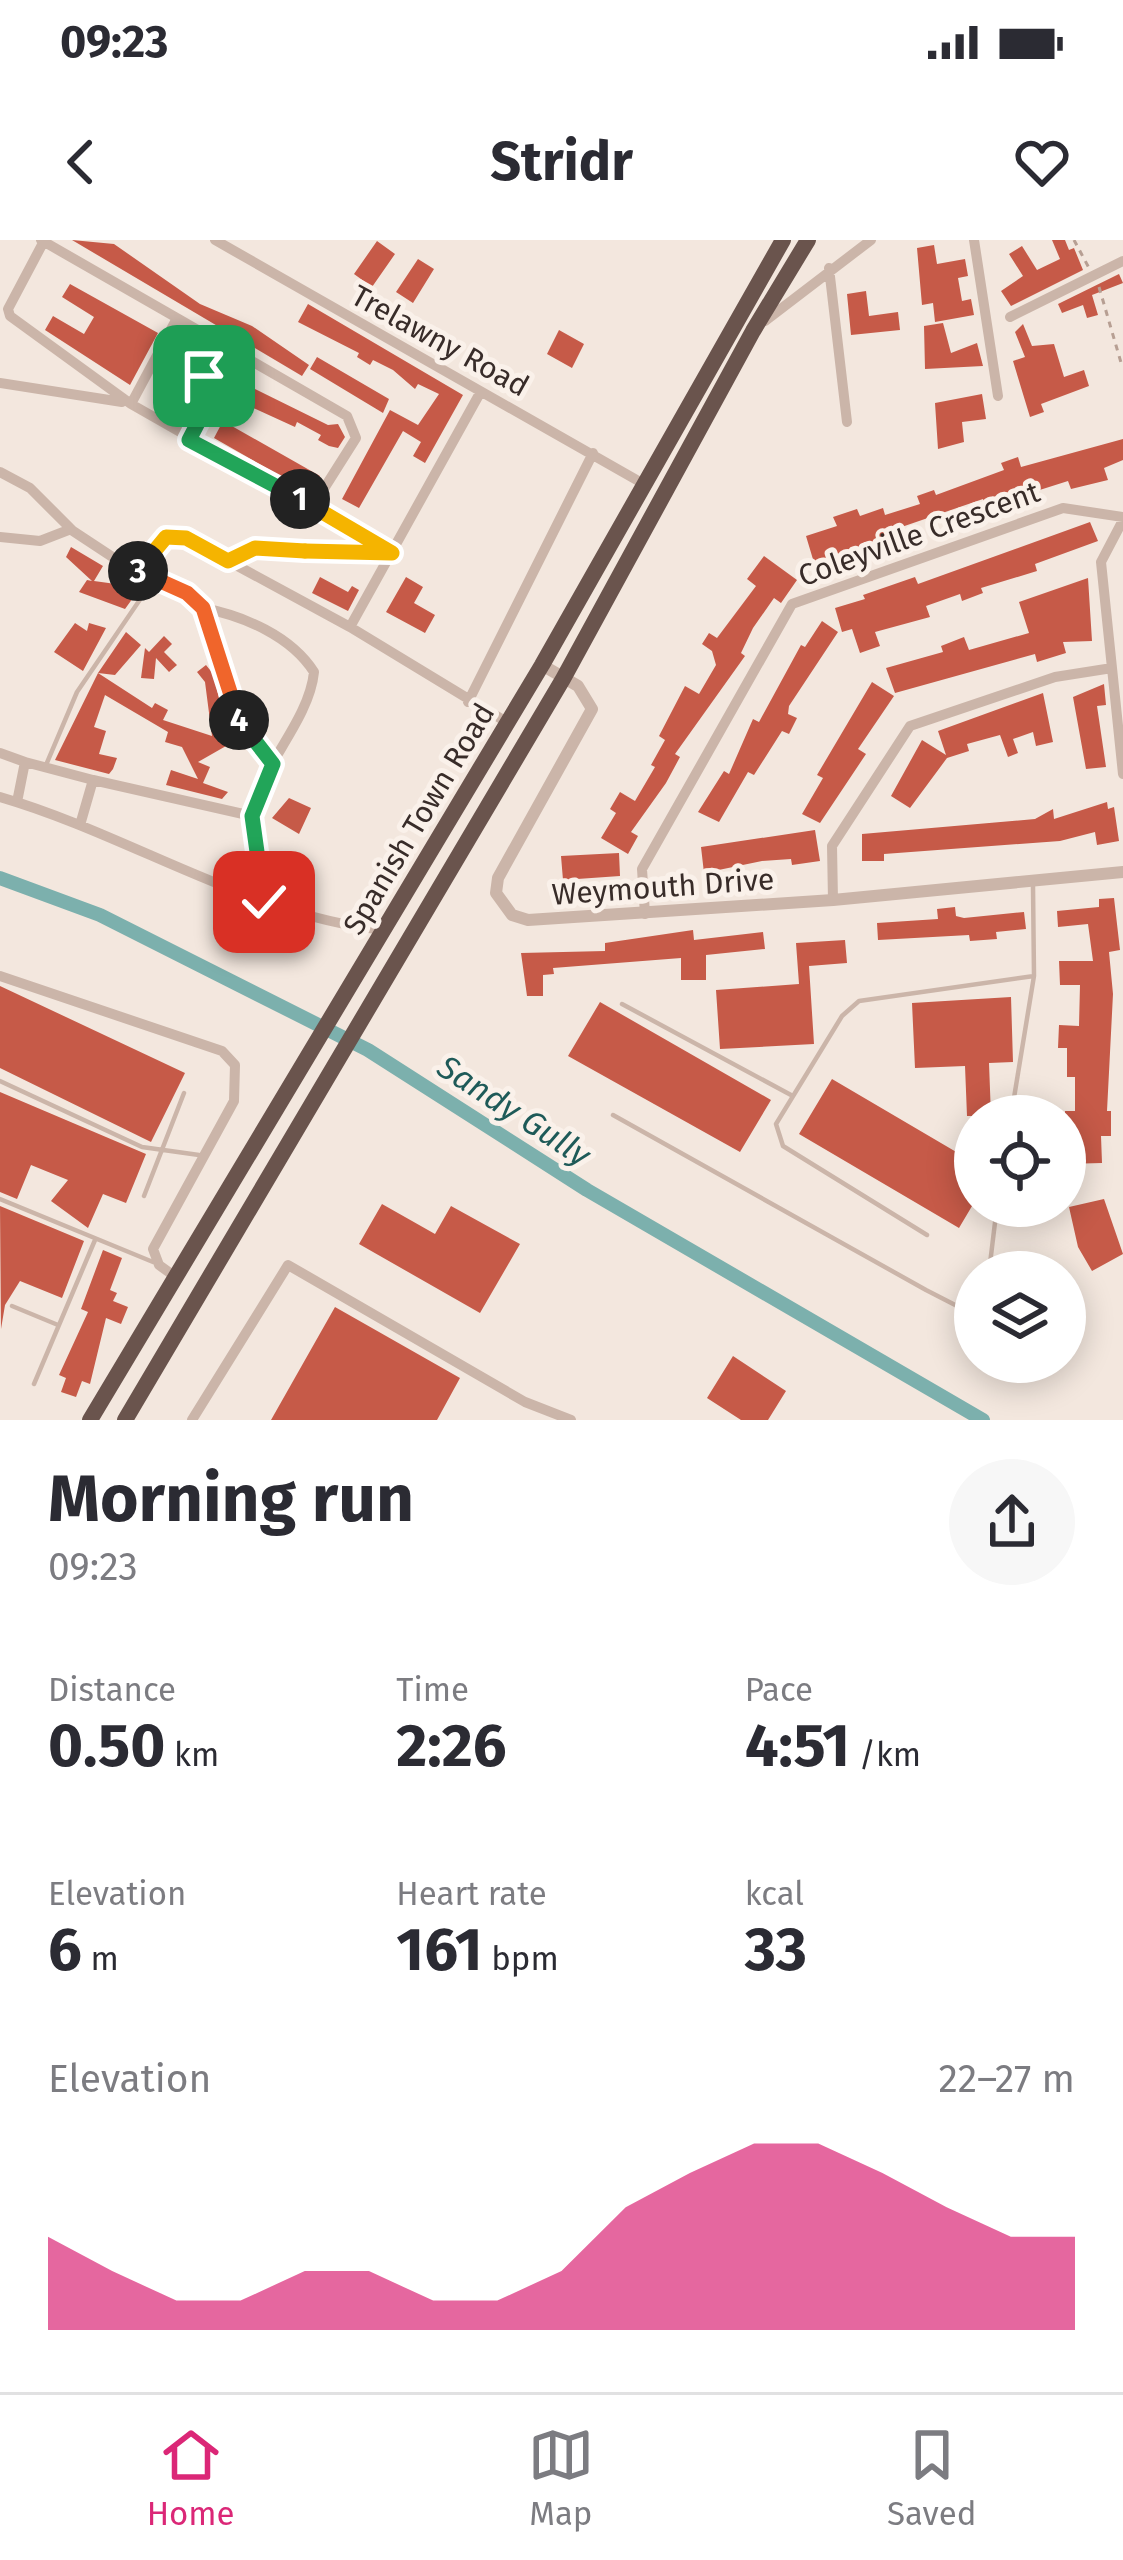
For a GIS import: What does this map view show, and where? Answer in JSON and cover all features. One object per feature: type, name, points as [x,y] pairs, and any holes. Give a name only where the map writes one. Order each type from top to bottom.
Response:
[{"type":"highway","name":"Spanish Town Road","points":[[90,1420],[508,723],[784,240]]},
{"type":"highway","name":"Spanish Town Road","points":[[125,1420],[563,679],[753,331],[808,240]]},
{"type":"street","name":"Trelawny Road","points":[[215,240],[642,483]]},
{"type":"street","points":[[753,331],[871,240]]},
{"type":"street","points":[[974,240],[998,396]]},
{"type":"street","points":[[313,506],[356,438],[347,416],[43,241],[8,309],[10,316],[189,440],[392,553]]},
{"type":"street","points":[[1010,317],[1123,261]]},
{"type":"street","points":[[829,268],[847,422]]},
{"type":"street","points":[[131,404],[177,318]]},
{"type":"street","points":[[189,440],[207,394],[199,349],[206,334]]},
{"type":"street","points":[[0,383],[131,404]]},
{"type":"street","points":[[350,627],[480,393]]},
{"type":"street","points":[[469,702],[593,453]]},
{"type":"street","points":[[2,476],[30,488],[71,529],[136,570],[187,593],[203,608],[272,633],[302,652],[314,672],[298,728],[273,764],[252,816],[264,902]]},
{"type":"street","name":"Coleyville Crescent","points":[[645,914],[642,869],[792,604],[1064,508],[1123,518]]},
{"type":"street","points":[[1123,518],[1101,562],[1123,774]]},
{"type":"street","points":[[0,537],[40,541],[71,529]]},
{"type":"street","points":[[136,570],[166,537],[186,538],[350,627],[508,723]]},
{"type":"street","points":[[228,561],[255,548],[392,553]]},
{"type":"street","points":[[203,608],[239,719],[273,764]]},
{"type":"street","points":[[542,665],[563,679]]},
{"type":"street","points":[[833,900],[832,846],[910,726],[1055,677],[1112,668]]},
{"type":"street","name":"Weymouth Drive","points":[[563,679],[578,686],[592,709],[498,878],[496,893],[512,915],[528,920],[645,914],[1123,872]]},
{"type":"street","points":[[0,753],[93,780],[252,816]]},
{"type":"street","points":[[17,802],[25,762]]},
{"type":"street","points":[[80,825],[93,780]]},
{"type":"street","points":[[0,797],[264,902],[331,925],[384,930]]},
{"type":"street","points":[[0,976],[222,1051],[239,1078],[234,1101],[154,1249],[158,1265],[177,1278]]},
{"type":"street","points":[[192,1420],[288,1265],[525,1402],[571,1420]]},
{"type":"lane","points":[[45,766],[77,692],[154,579]]},
{"type":"lane","points":[[1014,1095],[1034,976],[1032,881]]},
{"type":"lane","points":[[927,1235],[783,1146],[776,1124],[842,1016],[859,1001],[1034,976]]},
{"type":"lane","points":[[622,1004],[792,1096]]},
{"type":"lane","points":[[0,1081],[142,1147],[204,1157]]},
{"type":"lane","points":[[144,1196],[184,1093]]},
{"type":"lane","points":[[613,1115],[954,1304]]},
{"type":"lane","points":[[0,1199],[158,1265]]},
{"type":"lane","points":[[34,1384],[95,1238]]},
{"type":"lane","points":[[12,1306],[58,1325]]},
{"type":"path","points":[[1074,240],[1093,277],[1121,366]]},
{"type":"building","points":[[72,240],[114,244],[200,304],[252,326],[309,365],[302,376]]},
{"type":"building","points":[[1052,240],[1065,240],[1069,250],[1074,248],[1083,270],[1011,306],[1001,291],[1023,276],[1009,254],[1022,246],[1037,270],[1060,259]]},
{"type":"building","points":[[377,241],[395,254],[372,287],[354,274]]},
{"type":"building","points":[[934,245],[937,264],[965,259],[968,276],[958,278],[962,301],[971,299],[974,315],[935,322],[933,303],[922,305],[917,248]]},
{"type":"building","points":[[418,259],[434,269],[413,303],[396,292]]},
{"type":"building","points":[[1119,274],[1123,283],[1092,295],[1098,315],[1087,318],[1083,305],[1062,313],[1058,304]]},
{"type":"building","points":[[70,284],[158,333],[130,385],[45,330],[53,316],[84,334],[94,317],[62,297]]},
{"type":"building","points":[[866,291],[869,316],[898,312],[900,330],[851,335],[847,294]]},
{"type":"building","points":[[308,304],[463,395],[425,463],[413,456],[421,442],[403,431],[359,508],[342,499],[390,410],[418,425],[439,394],[418,384],[415,389],[393,370],[373,360],[370,365],[357,357],[359,353],[298,322]]},
{"type":"building","points":[[943,323],[951,353],[977,343],[983,366],[925,369],[924,326]]},
{"type":"building","points":[[1023,324],[1032,346],[1054,344],[1064,377],[1084,370],[1089,386],[1041,404],[1044,412],[1030,417],[1013,361],[1025,357],[1015,332]]},
{"type":"building","points":[[559,330],[584,344],[572,368],[547,354]]},
{"type":"building","points":[[317,357],[389,399],[383,413],[310,369]]},
{"type":"building","points":[[241,382],[328,425],[338,424],[345,437],[338,448],[329,446],[318,440],[321,435],[297,422],[295,427],[247,405],[232,397]]},
{"type":"building","points":[[982,394],[986,419],[962,422],[964,442],[938,449],[935,403]]},
{"type":"building","points":[[223,421],[320,476],[310,493],[214,438]]},
{"type":"building","points":[[1123,439],[1123,460],[1104,468],[1108,480],[1071,489],[1068,481],[986,507],[983,499],[890,531],[893,540],[815,566],[806,536],[837,526],[833,517],[857,509],[860,516],[883,508],[885,515],[920,504],[917,496],[934,490],[936,495],[1004,470],[1001,463],[1018,457],[1021,467]]},
{"type":"building","points":[[1090,522],[1098,541],[1035,564],[1037,571],[981,588],[983,593],[962,601],[960,594],[926,606],[930,617],[875,632],[880,646],[860,653],[852,629],[842,632],[835,608],[865,599],[863,595],[915,577],[918,584]]},
{"type":"building","points":[[71,547],[103,566],[94,581],[123,585],[133,592],[143,584],[125,609],[79,592],[87,580],[92,581],[66,557]]},
{"type":"building","points":[[764,556],[797,580],[781,603],[774,598],[753,628],[741,653],[745,656],[675,754],[680,757],[666,783],[631,832],[638,836],[628,854],[601,838],[616,813],[610,809],[620,792],[635,801],[655,767],[651,765],[665,740],[659,736],[685,686],[699,694],[716,665],[712,651],[702,644],[709,633],[717,638],[756,586],[747,579]]},
{"type":"building","points":[[320,577],[348,592],[352,586],[359,590],[348,611],[312,593]]},
{"type":"building","points":[[406,577],[423,587],[414,603],[435,615],[425,633],[386,612]]},
{"type":"building","points":[[1088,578],[1092,641],[1063,642],[1066,653],[1037,662],[1035,654],[895,693],[886,668],[943,652],[941,646],[964,637],[969,650],[1029,633],[1019,602]]},
{"type":"building","points":[[822,621],[838,632],[789,706],[788,714],[797,718],[789,734],[782,731],[754,775],[748,772],[719,822],[698,812],[724,771],[729,774],[753,719],[759,722],[801,645],[805,647]]},
{"type":"building","points":[[75,623],[87,631],[89,623],[106,628],[83,671],[54,652]]},
{"type":"building","points":[[126,632],[141,645],[115,675],[98,673]]},
{"type":"building","points":[[164,636],[172,644],[164,652],[177,665],[169,672],[156,658],[154,679],[141,678],[145,648],[149,652]]},
{"type":"building","points":[[206,665],[214,675],[221,708],[240,738],[198,762],[210,767],[203,783],[228,792],[222,799],[166,785],[171,770],[198,779],[182,747],[165,742],[168,732],[105,695],[94,727],[106,731],[99,754],[117,758],[113,769],[109,774],[55,760],[98,673],[152,708],[155,703],[168,710],[163,720],[212,736],[205,682],[197,672]]},
{"type":"building","points":[[872,682],[894,696],[858,749],[866,754],[820,823],[802,814],[823,778],[817,775]]},
{"type":"building","points":[[1104,684],[1106,705],[1097,706],[1106,767],[1086,769],[1073,697]]},
{"type":"building","points":[[1043,693],[1053,742],[1036,746],[1033,732],[1013,739],[1018,753],[1008,757],[1000,735],[967,744],[969,751],[947,758],[910,808],[891,796],[922,740],[946,755],[938,731]]},
{"type":"building","points":[[289,798],[311,808],[299,834],[272,818]]},
{"type":"building","points":[[1107,802],[1108,809],[1114,807],[1119,841],[1097,845],[1095,832],[1060,841],[884,854],[884,861],[862,861],[862,834],[1035,819],[1053,809],[1054,819]]},
{"type":"building","points":[[815,830],[820,861],[792,865],[791,859],[762,861],[704,873],[701,847]]},
{"type":"building","points":[[619,853],[620,876],[563,880],[561,856]]},
{"type":"building","points":[[1114,898],[1120,950],[1109,952],[1113,994],[1107,1111],[1111,1111],[1111,1136],[1101,1136],[1102,1163],[1086,1163],[1086,1095],[1075,1095],[1075,1077],[1067,1077],[1067,1048],[1058,1048],[1059,1025],[1079,1026],[1080,985],[1060,985],[1059,961],[1093,961],[1088,924],[1058,927],[1057,911],[1099,907],[1099,899]]},
{"type":"building","points":[[955,907],[956,916],[964,918],[1024,912],[1026,929],[996,932],[997,939],[970,941],[969,935],[878,940],[877,923],[938,919],[937,909]]},
{"type":"building","points":[[693,930],[694,940],[763,932],[765,949],[706,955],[706,980],[681,980],[681,958],[553,968],[554,974],[543,975],[543,996],[527,996],[521,953],[605,951],[605,943]]},
{"type":"building","points":[[845,940],[847,963],[809,966],[814,1044],[720,1049],[716,990],[799,984],[796,943]]},
{"type":"building","points":[[0,986],[185,1073],[151,1142],[0,1068]]},
{"type":"building","points":[[1011,997],[1013,1062],[989,1063],[990,1095],[966,1095],[965,1066],[915,1068],[912,1003]]},
{"type":"building","points":[[600,1002],[771,1100],[740,1152],[568,1056]]},
{"type":"building","points":[[832,1079],[954,1151],[954,1225],[799,1134]]},
{"type":"building","points":[[0,1092],[146,1154],[126,1203],[103,1194],[88,1228],[51,1201],[68,1180],[31,1165],[17,1199],[0,1192]]},
{"type":"building","points":[[1104,1199],[1123,1254],[1092,1271],[1086,1251],[1078,1247],[1074,1227],[1086,1227],[1086,1203]]},
{"type":"building","points":[[382,1204],[435,1234],[451,1206],[520,1244],[480,1313],[359,1244]]},
{"type":"building","points":[[0,1206],[84,1241],[62,1298],[20,1281],[5,1305],[1,1329]]},
{"type":"building","points":[[103,1250],[122,1258],[110,1290],[117,1293],[113,1301],[128,1307],[121,1324],[106,1318],[90,1384],[82,1381],[76,1397],[61,1392],[66,1378],[59,1375],[88,1312],[81,1309]]},
{"type":"building","points":[[335,1307],[460,1378],[437,1420],[271,1420]]},
{"type":"building","points":[[733,1356],[786,1391],[768,1420],[741,1420],[707,1398]]},
{"type":"waterway","name":"Sandy Gully","points":[[0,878],[100,915],[368,1050],[587,1190],[983,1420]]},
{"type":"route","points":[[204,376],[207,394],[189,440],[392,553],[337,555],[255,548],[228,561],[186,538],[166,537],[136,570],[187,593],[203,608],[224,685],[239,719],[273,764],[252,816],[264,902]]}]
